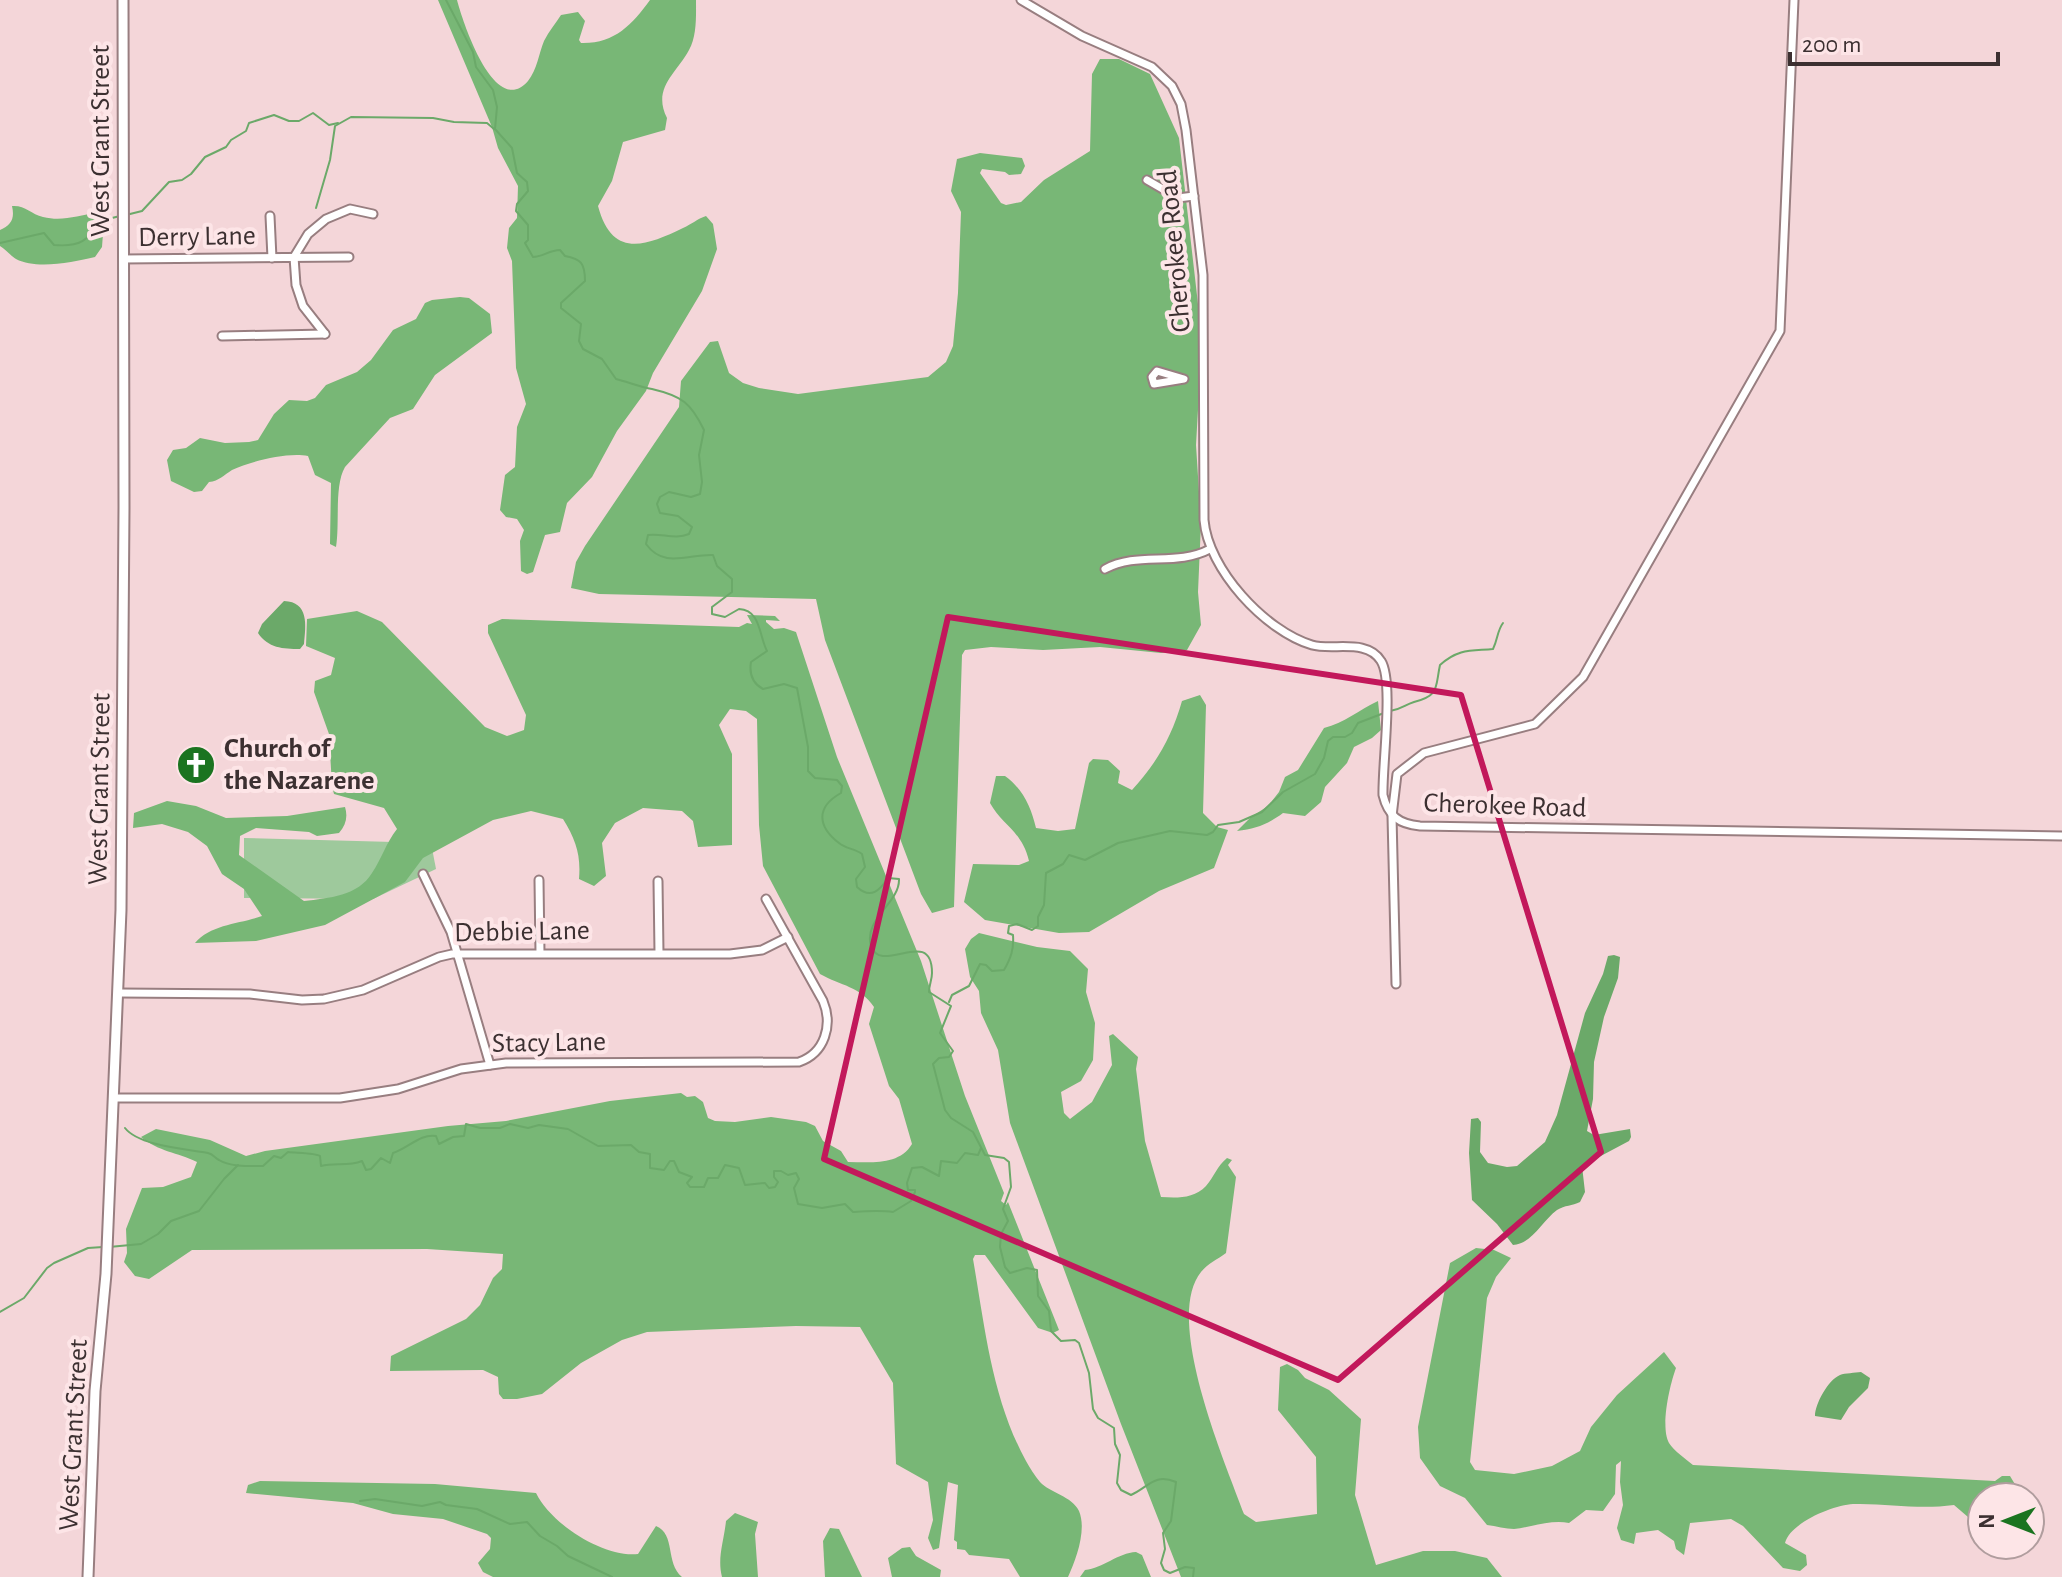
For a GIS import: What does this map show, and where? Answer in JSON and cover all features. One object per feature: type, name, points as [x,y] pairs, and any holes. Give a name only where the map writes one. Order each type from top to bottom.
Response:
[{"type":"main road","name":"West Grant Street","points":[[88,1577],[95,1391],[106,1274],[119,993],[124,687],[123,0]]},
{"type":"street","name":"Cherokee Road","points":[[1021,0],[1082,36],[1152,67],[1166,79],[1177,95],[1184,117],[1203,275],[1204,520],[1210,549],[1240,592],[1282,631],[1314,645],[1364,648],[1381,661],[1386,690],[1383,795],[1392,816],[1400,822],[1420,826],[2062,836]]},
{"type":"street","points":[[1396,984],[1392,816],[1397,774],[1424,753],[1535,724],[1583,677],[1780,331],[1794,0]]},
{"type":"street","points":[[1147,180],[1178,198],[1194,196]]},
{"type":"street","name":"Derry Lane","points":[[222,336],[325,334],[303,306],[296,285],[294,257],[308,234],[326,219],[350,209],[373,214]]},
{"type":"street","name":"Derry Lane","points":[[270,216],[272,258]]},
{"type":"street","name":"Derry Lane","points":[[123,259],[349,257]]},
{"type":"street","points":[[1184,379],[1205,377]]},
{"type":"street","points":[[1105,569],[1139,559],[1186,558],[1210,549]]},
{"type":"street","points":[[423,874],[444,914],[458,953],[490,1065]]},
{"type":"street","points":[[539,880],[540,953]]},
{"type":"street","points":[[658,881],[659,953]]},
{"type":"street","name":"Stacy Lane","points":[[113,1098],[354,1097],[398,1089],[461,1069],[538,1062],[786,1064],[805,1060],[818,1049],[827,1034],[828,1017],[825,1006],[766,899]]},
{"type":"street","name":"Debbie Lane","points":[[119,993],[250,994],[302,1000],[324,999],[363,990],[439,957],[458,953],[741,954],[762,950],[788,937]]},
{"type":"highlighted area","points":[[948,617],[1461,695],[1601,1152],[1338,1380],[824,1159]]},
{"type":"shaded area","points":[[438,0],[457,0],[482,63],[504,88],[516,89],[531,77],[544,41],[561,15],[578,12],[585,21],[579,40],[581,43],[593,42],[621,31],[650,0],[696,0],[692,44],[668,82],[662,98],[667,118],[665,130],[623,142],[612,181],[598,206],[612,234],[631,244],[655,240],[706,216],[713,224],[717,249],[702,291],[653,373],[646,391],[617,431],[592,477],[567,503],[560,532],[545,535],[533,572],[527,574],[521,571],[520,541],[524,530],[517,519],[506,517],[500,510],[505,475],[515,467],[517,427],[526,404],[516,368],[512,261],[507,248],[509,228],[517,218],[518,186],[498,148]]},
{"type":"shaded area","points":[[1100,59],[1119,59],[1150,74],[1179,138],[1202,339],[1196,445],[1201,523],[1198,592],[1201,625],[1187,650],[1161,653],[1100,647],[1043,650],[991,647],[965,650],[962,655],[954,907],[932,913],[921,894],[825,640],[816,599],[599,594],[571,588],[576,562],[679,407],[681,381],[710,342],[718,341],[729,373],[743,383],[798,394],[928,377],[946,362],[953,346],[958,293],[961,212],[951,191],[957,159],[980,153],[1022,158],[1025,166],[1021,174],[1009,175],[982,169],[980,173],[1001,203],[1021,202],[1044,180],[1090,151],[1092,74]]},
{"type":"shaded area","points":[[12,206],[50,218],[97,213],[104,220],[102,247],[95,257],[66,263],[44,265],[16,259],[0,246],[0,230],[11,221]]},
{"type":"shaded area","points":[[469,298],[490,314],[492,333],[435,375],[413,409],[390,418],[345,467],[340,484],[336,547],[330,544],[331,483],[315,475],[308,456],[280,456],[249,463],[209,482],[202,491],[194,492],[171,481],[167,460],[173,450],[186,448],[200,438],[225,443],[258,440],[274,414],[289,400],[315,398],[326,385],[357,372],[371,360],[393,330],[416,319],[425,303]]},
{"type":"shaded area","points":[[284,601],[298,605],[304,616],[304,644],[300,649],[271,645],[258,633],[262,624]]},
{"type":"shaded area","points":[[357,611],[382,622],[485,727],[507,736],[524,730],[526,715],[488,633],[488,625],[502,619],[739,627],[752,624],[747,615],[775,616],[780,621],[766,620],[774,629],[796,632],[837,757],[921,961],[965,1096],[1004,1193],[1001,1201],[1006,1205],[1008,1202],[1059,1330],[1053,1333],[1038,1328],[985,1255],[975,1255],[973,1259],[991,1363],[1014,1437],[1040,1482],[1071,1502],[1079,1511],[1081,1536],[1068,1577],[1020,1577],[1009,1559],[969,1555],[965,1550],[957,1549],[954,1540],[958,1485],[948,1482],[939,1548],[933,1550],[928,1538],[933,1520],[928,1482],[896,1464],[893,1383],[860,1327],[796,1326],[647,1332],[622,1340],[581,1363],[542,1394],[503,1399],[499,1394],[498,1377],[483,1370],[390,1371],[391,1356],[466,1319],[480,1305],[493,1278],[502,1269],[503,1254],[427,1249],[192,1250],[149,1279],[135,1276],[124,1262],[127,1253],[126,1229],[142,1188],[163,1187],[191,1177],[197,1162],[155,1146],[141,1137],[156,1129],[210,1140],[246,1156],[448,1126],[506,1121],[610,1101],[681,1093],[687,1097],[695,1096],[703,1102],[708,1118],[715,1121],[735,1122],[771,1117],[806,1122],[815,1126],[823,1141],[841,1151],[848,1162],[892,1159],[912,1144],[899,1099],[889,1086],[869,1024],[874,1007],[856,990],[820,974],[763,866],[757,719],[746,711],[730,709],[719,725],[732,754],[732,845],[698,847],[693,821],[682,811],[643,808],[615,823],[602,843],[606,876],[594,886],[579,879],[577,848],[563,819],[531,811],[493,820],[423,858],[405,882],[325,925],[256,941],[195,943],[217,928],[262,916],[244,889],[222,874],[207,846],[188,832],[162,824],[133,828],[134,813],[167,801],[196,806],[226,818],[287,816],[345,807],[346,821],[339,833],[317,836],[309,832],[256,828],[240,836],[239,855],[304,901],[323,899],[359,887],[372,873],[397,829],[384,808],[334,794],[329,734],[314,692],[315,681],[331,675],[335,658],[306,646],[307,619]]},
{"type":"shaded area","points":[[1200,695],[1206,705],[1203,813],[1217,827],[1228,830],[1214,868],[1159,891],[1089,932],[1059,933],[985,920],[964,902],[973,864],[1019,865],[1029,861],[1022,842],[990,803],[996,776],[1005,776],[1021,793],[1036,828],[1058,831],[1075,829],[1089,763],[1093,759],[1108,760],[1120,771],[1118,783],[1132,790],[1163,748],[1182,701]]},
{"type":"shaded area","points":[[1378,701],[1381,730],[1354,747],[1347,763],[1325,787],[1321,802],[1305,816],[1283,813],[1262,825],[1237,831],[1268,806],[1279,792],[1285,777],[1298,770],[1324,728]]},
{"type":"shaded area","points":[[244,838],[431,843],[436,869],[373,899],[244,898]]},
{"type":"shaded area","points":[[979,933],[1037,947],[1070,951],[1088,969],[1086,992],[1095,1023],[1093,1060],[1081,1081],[1061,1092],[1064,1113],[1070,1119],[1092,1102],[1112,1065],[1109,1036],[1113,1034],[1138,1057],[1136,1069],[1145,1141],[1161,1197],[1196,1193],[1206,1186],[1227,1158],[1232,1160],[1228,1165],[1236,1177],[1226,1253],[1201,1272],[1191,1294],[1189,1322],[1201,1391],[1244,1514],[1256,1522],[1317,1514],[1316,1457],[1278,1410],[1280,1367],[1287,1364],[1305,1378],[1329,1390],[1361,1419],[1355,1495],[1376,1565],[1423,1551],[1455,1551],[1487,1558],[1502,1577],[1181,1577],[1010,1123],[998,1050],[981,1013],[979,991],[970,977],[965,949]]},
{"type":"shaded area","points":[[1608,956],[1620,957],[1618,978],[1604,1017],[1594,1062],[1593,1099],[1587,1131],[1594,1135],[1630,1129],[1631,1137],[1629,1141],[1582,1166],[1585,1192],[1580,1202],[1557,1210],[1526,1241],[1513,1245],[1472,1200],[1469,1153],[1471,1119],[1478,1118],[1481,1122],[1480,1152],[1488,1163],[1517,1166],[1545,1142],[1557,1115],[1585,1013]]},
{"type":"shaded area","points":[[1476,1248],[1494,1250],[1511,1258],[1496,1277],[1487,1298],[1470,1462],[1475,1470],[1514,1474],[1552,1466],[1580,1451],[1591,1427],[1617,1395],[1664,1352],[1676,1368],[1667,1406],[1666,1436],[1674,1449],[1693,1465],[1995,1481],[1966,1481],[1966,1515],[1954,1505],[1853,1504],[1813,1516],[1795,1529],[1785,1543],[1806,1555],[1807,1565],[1800,1571],[1783,1568],[1743,1526],[1731,1519],[1690,1523],[1684,1555],[1676,1549],[1674,1541],[1658,1530],[1636,1533],[1634,1544],[1621,1540],[1617,1528],[1623,1505],[1621,1461],[1616,1465],[1615,1494],[1603,1511],[1586,1510],[1569,1523],[1514,1529],[1487,1525],[1465,1498],[1440,1486],[1420,1458],[1418,1427],[1450,1263]]},
{"type":"shaded area","points":[[1861,1372],[1870,1378],[1868,1388],[1841,1420],[1815,1416],[1820,1399],[1831,1382],[1840,1375]]},
{"type":"shaded area","points":[[2002,1476],[2010,1476],[2013,1481],[1995,1481]]},
{"type":"shaded area","points":[[260,1481],[435,1484],[536,1493],[543,1505],[566,1527],[610,1551],[638,1554],[656,1526],[666,1535],[674,1564],[682,1577],[493,1577],[483,1572],[478,1563],[490,1549],[491,1538],[487,1534],[443,1519],[393,1514],[353,1503],[246,1493],[248,1485]]},
{"type":"shaded area","points":[[735,1513],[758,1522],[755,1534],[758,1577],[722,1577],[721,1556],[726,1521]]},
{"type":"shaded area","points":[[830,1528],[839,1529],[862,1577],[825,1577],[823,1541]]},
{"type":"shaded area","points":[[910,1547],[916,1556],[941,1570],[940,1577],[892,1577],[888,1558],[902,1548]]},
{"type":"shaded area","points":[[1136,1552],[1142,1555],[1151,1577],[1080,1577],[1085,1570]]},
{"type":"waterway","points":[[446,0],[473,52],[476,67],[493,90],[497,107],[495,129],[512,148],[517,173],[527,182],[528,191],[517,204],[516,211],[528,225],[528,240],[525,243],[533,257],[560,250],[583,266],[585,281],[561,303],[561,308],[581,324],[579,341],[583,349],[602,359],[616,379],[671,395],[684,402],[695,413],[704,430],[699,455],[700,494],[691,497],[669,492],[660,497],[657,504],[660,513],[678,516],[692,527],[689,534],[648,535],[646,544],[653,552],[669,558],[713,555],[717,566],[732,579],[732,592],[712,607],[712,614],[725,617],[739,609],[752,614],[767,651],[751,662],[754,681],[763,689],[784,684],[797,688],[808,747],[808,771],[815,778],[837,780],[842,786],[841,793],[827,804],[822,817],[832,837],[862,854],[865,867],[856,879],[857,887],[871,893],[888,878],[899,879],[894,896],[872,928],[871,946],[876,954],[885,956],[915,951],[924,953],[930,959],[932,973],[929,992],[951,1006],[940,1033],[953,1051],[949,1057],[939,1058],[933,1064],[945,1110],[951,1118],[973,1132],[985,1155],[1004,1158],[1009,1162],[1011,1187],[1003,1209],[1008,1221],[1001,1234],[1000,1247],[1005,1267],[1010,1273],[1027,1268],[1037,1270],[1038,1296],[1049,1311],[1051,1331],[1061,1341],[1075,1340],[1079,1343],[1089,1373],[1093,1409],[1098,1418],[1114,1428],[1115,1444],[1120,1455],[1117,1483],[1121,1490],[1131,1495],[1157,1480],[1176,1482],[1171,1521],[1163,1533],[1165,1549],[1161,1563],[1164,1570],[1170,1573],[1185,1567],[1194,1568],[1193,1577]]},
{"type":"waterway","points":[[126,215],[142,211],[169,182],[182,180],[191,174],[205,157],[226,147],[246,131],[249,123],[274,115],[299,121],[313,113],[329,125],[338,123]]},
{"type":"waterway","points":[[316,208],[330,160],[335,126],[351,117],[433,118],[487,123],[494,129]]},
{"type":"waterway","points":[[0,243],[44,233],[54,245],[77,244],[91,232],[95,217],[104,220],[120,216]]},
{"type":"waterway","points":[[1390,711],[1432,693],[1440,665],[1453,656],[1466,651],[1493,649],[1503,623]]},
{"type":"waterway","points":[[949,1002],[952,995],[969,986],[980,964],[992,971],[1004,970],[1013,945],[1013,935],[1008,933],[1009,926],[1017,924],[1032,930],[1038,926],[1038,917],[1044,905],[1046,873],[1063,864],[1069,855],[1085,860],[1118,843],[1170,831],[1207,835],[1218,825],[1239,822],[1262,812],[1283,792],[1315,774],[1324,758],[1328,741],[1333,737],[1345,737],[1352,733],[1358,723],[1384,713]]},
{"type":"waterway","points":[[125,1128],[152,1143],[208,1153],[234,1165],[263,1166],[274,1156],[281,1158],[288,1152],[318,1155],[321,1166],[362,1161],[366,1170],[381,1158],[390,1163],[393,1153],[425,1137],[436,1136],[439,1144],[453,1137],[464,1136],[466,1124],[480,1128],[500,1128],[510,1124],[528,1128],[539,1125],[568,1129],[598,1146],[631,1145],[639,1152],[650,1154],[650,1168],[664,1170],[670,1161],[674,1161],[679,1172],[692,1177],[687,1183],[690,1187],[704,1187],[708,1178],[718,1178],[725,1165],[739,1168],[745,1185],[765,1183],[769,1188],[775,1187],[778,1182],[774,1171],[788,1175],[796,1173],[799,1179],[794,1188],[798,1204],[822,1208],[845,1204],[853,1212],[893,1212],[911,1201],[915,1192],[908,1190],[907,1183],[912,1168],[922,1167],[939,1176],[941,1161],[957,1163],[965,1153],[978,1155],[981,1148]]},
{"type":"waterway","points":[[109,1247],[141,1244],[158,1234],[171,1221],[199,1211],[238,1165]]},
{"type":"waterway","points":[[0,1312],[24,1298],[54,1263],[88,1248],[103,1247]]},
{"type":"waterway","points":[[360,1501],[375,1499],[422,1506],[440,1502],[477,1509],[510,1524],[527,1522],[540,1536],[568,1556],[612,1577]]},
{"type":"place","name":"Church of the Nazarene","points":[[196,765]]}]
